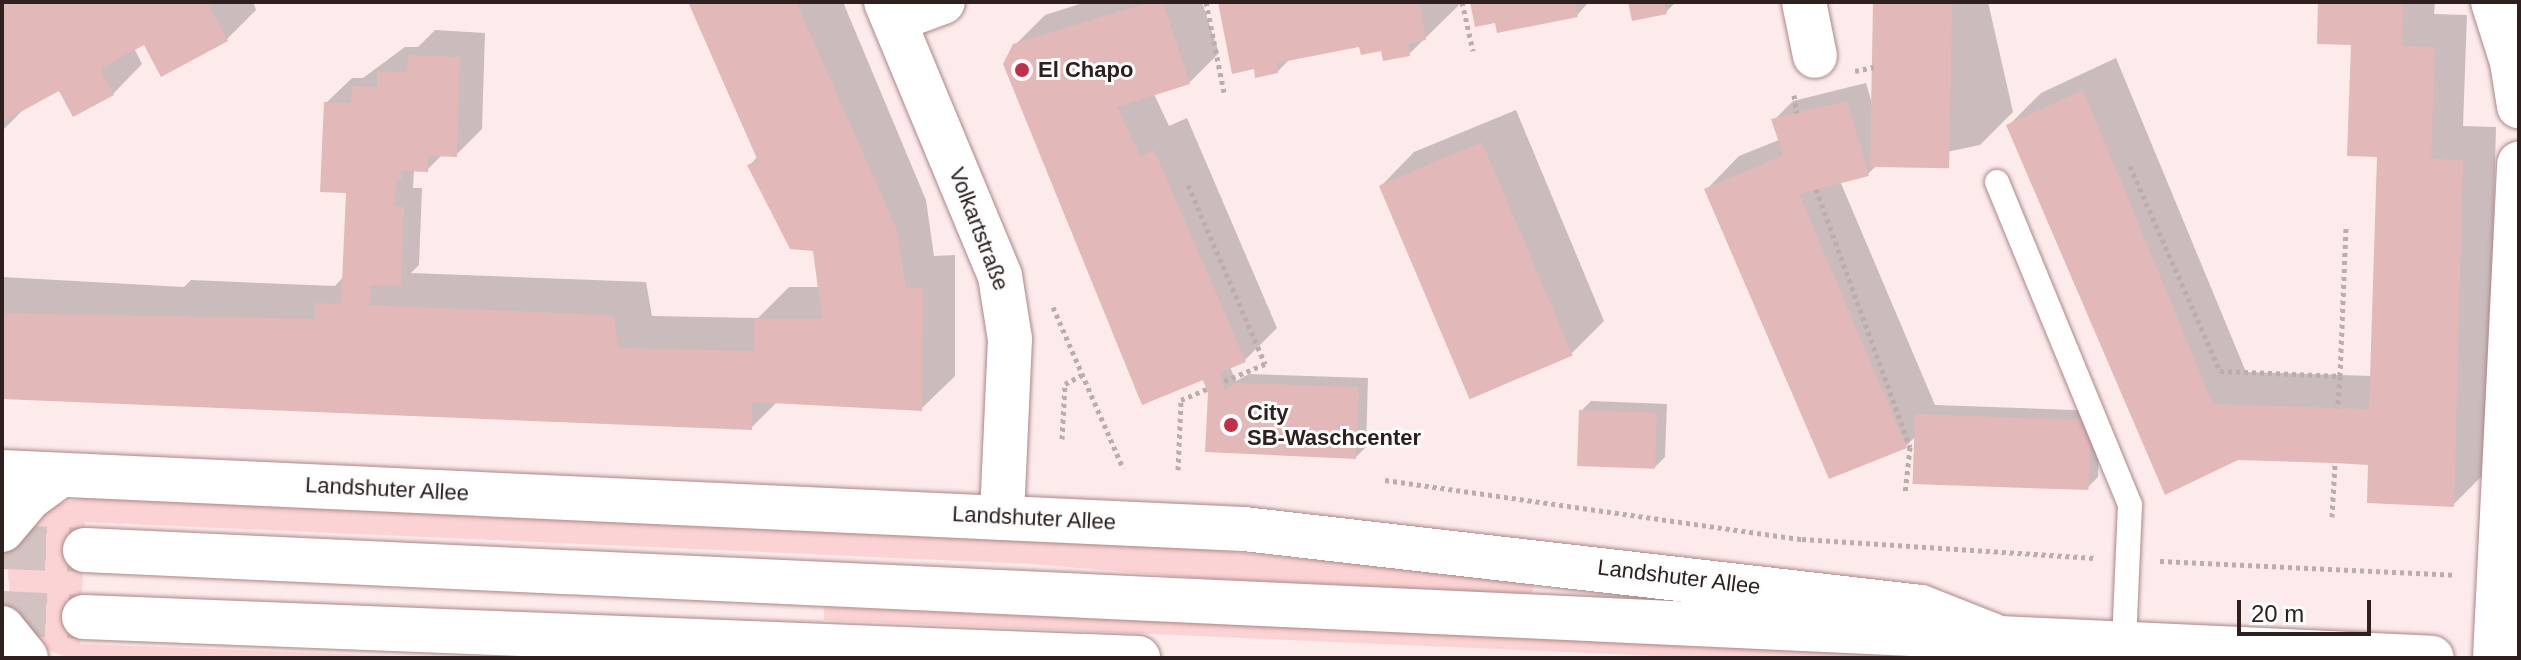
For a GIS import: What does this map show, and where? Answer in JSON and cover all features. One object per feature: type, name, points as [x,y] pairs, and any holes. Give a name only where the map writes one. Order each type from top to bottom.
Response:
[{"type":"main road","points":[[890,11],[943,2]]},
{"type":"main road","points":[[1804,2],[1815,56]]},
{"type":"main road","points":[[2496,3],[2512,62],[2519,106]]},
{"type":"main road","name":"Volkartstraße","points":[[890,11],[992,251],[1007,306],[1002,516]]},
{"type":"main road","points":[[2495,658],[2519,164]]},
{"type":"main road","name":"Landshuter Allee","points":[[2,472],[1244,529],[1921,607],[1999,638]]},
{"type":"main road","points":[[2,530],[29,498],[61,475]]},
{"type":"main road","name":"Landshuter Allee","points":[[85,550],[2432,658]]},
{"type":"main road","points":[[84,617],[1138,658]]},
{"type":"main road","points":[[2,628],[26,658]]},
{"type":"lane","points":[[1997,182],[2130,505],[2124,644]]},
{"type":"path","points":[[1206,2],[1224,92]]},
{"type":"path","points":[[1462,2],[1473,51]]},
{"type":"path","points":[[2130,166],[2220,371],[2340,376]]},
{"type":"path","points":[[1188,185],[1265,364],[1222,382]]},
{"type":"path","points":[[1816,189],[1910,447],[1905,494]]},
{"type":"path","points":[[2338,408],[2346,228]]},
{"type":"path","points":[[1053,306],[1123,468]]},
{"type":"path","points":[[1062,439],[1065,384],[1082,375]]},
{"type":"path","points":[[1178,470],[1181,400],[1207,389]]},
{"type":"path","points":[[2332,517],[2335,463]]},
{"type":"path","points":[[1385,480],[1816,540],[2499,577]]},
{"type":"shaded area","points":[[84,498],[1212,550],[1530,582],[1534,587],[1531,594],[1198,578],[1032,564],[85,522],[80,644],[449,658],[69,658],[47,650],[26,632],[11,605],[8,572],[13,544],[53,505]]},
{"type":"shaded area","points":[[824,607],[1979,658],[1705,658],[824,620]]},
{"type":"building","points":[[2,2],[207,2],[228,41],[161,77],[144,45],[100,69],[114,95],[73,117],[59,91],[2,122]]},
{"type":"building","points":[[688,2],[796,2],[897,230],[906,288],[923,288],[922,411],[752,402],[752,430],[2,399],[2,313],[315,319],[315,303],[341,304],[346,193],[320,192],[324,102],[351,103],[352,86],[377,87],[377,71],[407,72],[408,55],[460,57],[457,157],[428,156],[428,172],[402,171],[402,180],[396,179],[395,206],[404,207],[401,286],[371,285],[370,305],[613,315],[619,348],[754,351],[754,319],[822,319],[813,251],[790,249],[747,165],[758,161]]},
{"type":"building","points":[[1150,2],[1163,2],[1190,84],[1117,107],[1140,156],[1154,150],[1246,362],[1219,373],[1225,389],[1237,383],[1359,387],[1356,459],[1205,452],[1208,393],[1203,380],[1142,405],[1003,64],[1013,44]]},
{"type":"building","points":[[1218,2],[1419,2],[1426,40],[1408,44],[1410,56],[1383,61],[1381,51],[1361,55],[1359,47],[1277,63],[1278,73],[1255,78],[1254,69],[1232,74]]},
{"type":"building","points":[[1470,2],[1575,2],[1578,17],[1497,33],[1495,23],[1475,27]]},
{"type":"building","points":[[1628,2],[1664,2],[1667,14],[1632,21]]},
{"type":"building","points":[[1873,2],[1952,3],[1949,168],[1870,167]]},
{"type":"building","points":[[2318,2],[2403,2],[2402,46],[2435,47],[2431,159],[2463,160],[2454,507],[2367,503],[2368,465],[2335,463],[2238,460],[2165,495],[2006,125],[2083,90],[2213,404],[2369,409],[2377,157],[2347,156],[2351,45],[2317,44]]},
{"type":"building","points":[[1847,101],[1869,176],[1799,194],[1907,448],[1829,479],[1704,189],[1783,155],[1771,119]]},
{"type":"building","points":[[1482,142],[1573,356],[1470,399],[1379,186]]},
{"type":"building","points":[[1579,410],[1657,413],[1655,469],[1577,466]]},
{"type":"building","points":[[1915,414],[2091,420],[2088,490],[1913,484]]},
{"type":"tunnel","points":[[2,547],[85,550]]},
{"type":"tunnel","points":[[2,613],[84,617]]},
{"type":"place","name":"El Chapo","points":[[1022,70]]},
{"type":"place","name":"City SB-Waschcenter","points":[[1231,425]]}]
